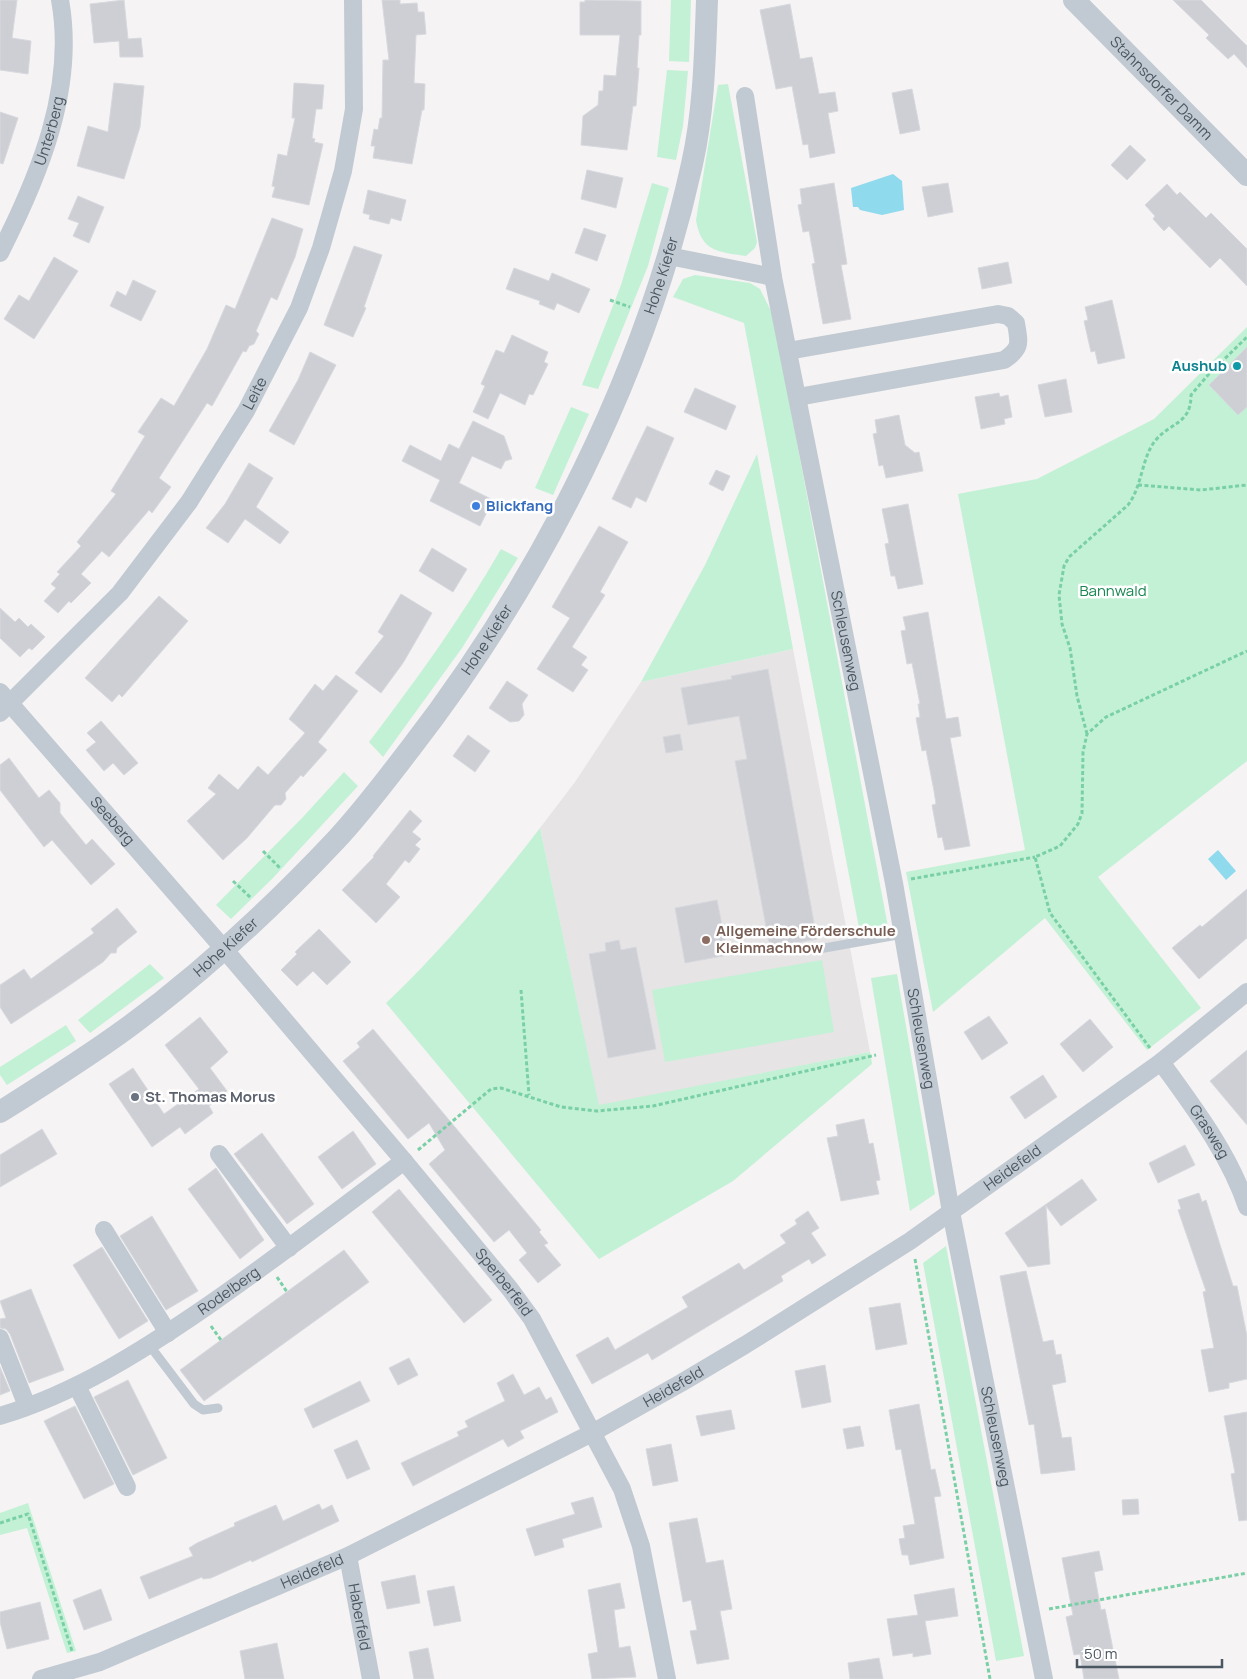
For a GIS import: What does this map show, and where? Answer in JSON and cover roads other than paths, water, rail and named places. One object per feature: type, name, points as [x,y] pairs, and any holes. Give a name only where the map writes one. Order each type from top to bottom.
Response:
[{"type":"street","name":"Unterberg","points":[[0,253],[25,205],[50,135],[63,61],[60,0]]},
{"type":"street","name":"Leite","points":[[3,703],[120,594],[189,502],[246,411],[299,308],[321,248],[343,171],[352,118],[355,50],[353,0]]},
{"type":"street","name":"Hohe Kiefer","points":[[0,1112],[119,1034],[224,949],[314,862],[360,812],[448,700],[485,644],[553,532],[643,330],[668,256],[692,163],[701,110],[707,0]]},
{"type":"street","name":"Stahnsdorfer Damm","points":[[1074,0],[1247,175]]},
{"type":"street","points":[[668,256],[773,277],[746,96]]},
{"type":"street","name":"Schleusenweg","points":[[773,277],[894,883],[951,1212],[1044,1679]]},
{"type":"street","points":[[788,351],[998,314],[1008,316],[1016,323],[1019,344],[1014,353],[1004,360],[798,397]]},
{"type":"street","name":"Seeberg","points":[[3,703],[224,949]]},
{"type":"street","name":"Sperberfeld","points":[[224,949],[404,1161],[510,1289],[532,1319],[622,1489],[641,1546],[666,1679]]},
{"type":"street","name":"Heidefeld","points":[[41,1679],[100,1662],[348,1556],[592,1433],[745,1345],[910,1241],[1160,1062],[1247,992]]},
{"type":"street","name":"Grasweg","points":[[1160,1062],[1207,1125],[1230,1166],[1247,1207]]},
{"type":"street","points":[[219,1154],[289,1248]]},
{"type":"street","name":"Rodelberg","points":[[0,1416],[77,1386],[150,1346],[289,1248],[404,1161]]},
{"type":"street","points":[[104,1230],[168,1334]]},
{"type":"street","points":[[0,1338],[27,1406]]},
{"type":"street","points":[[77,1386],[126,1488]]},
{"type":"street","name":"Haberfeld","points":[[348,1556],[372,1679]]},
{"type":"lane","points":[[819,949],[903,934]]},
{"type":"lane","points":[[150,1346],[194,1404],[204,1410],[218,1408]]},
{"type":"water","points":[[893,174],[902,181],[904,210],[882,215],[853,207],[851,188]]},
{"type":"water","points":[[1218,850],[1236,871],[1226,880],[1208,859]]},
{"type":"place","name":"Aushub","points":[[1237,366]]},
{"type":"place","name":"Blickfang","points":[[476,506]]},
{"type":"place","name":"Allgemeine Förderschule Kleinmachnow","points":[[706,940]]},
{"type":"place","name":"St. Thomas Morus","points":[[135,1097]]},
{"type":"park label","name":"Bannwald","points":[[1113,591]]}]
